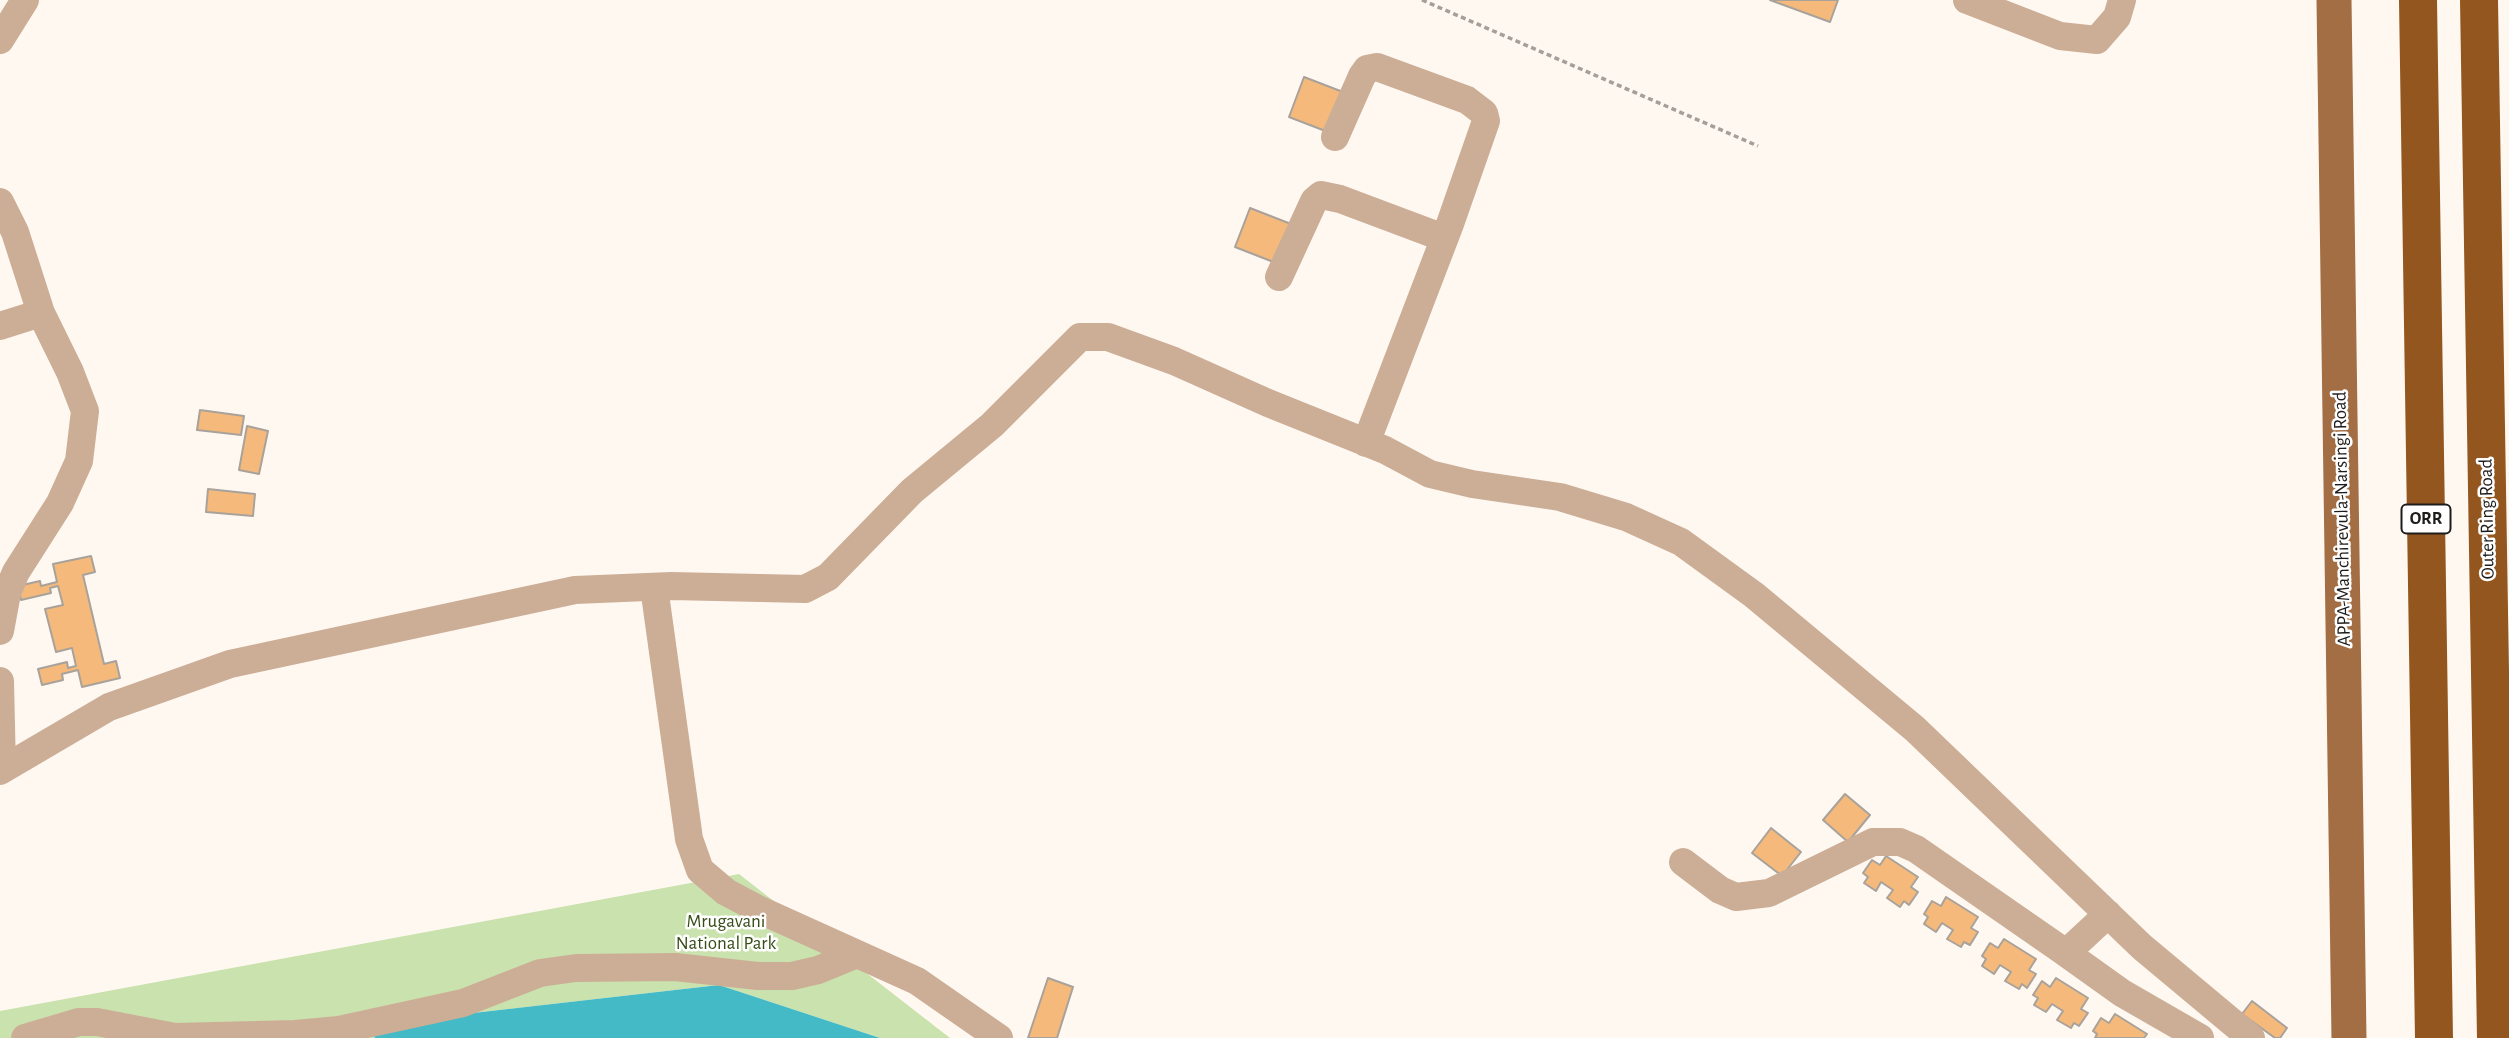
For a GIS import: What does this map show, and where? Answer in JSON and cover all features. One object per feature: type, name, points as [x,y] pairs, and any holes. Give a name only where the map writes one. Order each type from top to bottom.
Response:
[{"type":"highway","name":"ORR","points":[[2418,0],[2434,1038]]},
{"type":"highway","name":"Outer Ring Road","points":[[2479,0],[2496,1038]]},
{"type":"main road","name":"APPA-Manchirevula-Narsingi Road","points":[[2334,0],[2349,1038]]},
{"type":"lane","points":[[0,40],[24,0]]},
{"type":"lane","points":[[1968,0],[2060,36],[2097,40],[2117,17],[2122,0]]},
{"type":"lane","points":[[1335,136],[1362,76],[1367,69],[1377,67],[1477,106],[1484,113],[1486,121],[1366,443]]},
{"type":"lane","points":[[1279,277],[1314,201],[1321,195],[1340,199],[1444,238]]},
{"type":"lane","points":[[0,202],[15,232],[41,313],[70,372],[85,411],[79,461],[60,503],[16,572],[7,593],[0,631]]},
{"type":"lane","points":[[0,326],[41,313]]},
{"type":"lane","points":[[0,681],[1,770],[109,707],[230,664],[575,590],[654,587],[805,589],[828,577],[912,491],[992,425],[1080,337],[1108,337],[1174,361],[1366,443],[1430,474],[1472,484],[1560,497],[1626,517],[1681,542],[1754,595],[1915,729],[2141,947],[2250,1038]]},
{"type":"lane","points":[[654,587],[689,839],[700,870],[726,892],[760,910],[917,981],[999,1038]]},
{"type":"lane","points":[[1683,863],[1720,890],[1736,897],[1769,893],[1873,842],[1899,842],[1916,849],[2122,993],[2200,1038]]},
{"type":"lane","points":[[2066,953],[2108,915]]},
{"type":"lane","points":[[25,1038],[79,1022],[97,1022],[175,1037],[295,1034],[339,1030],[463,1003],[540,974],[576,968],[675,967],[792,976],[818,970],[857,954]]},
{"type":"path","points":[[1422,0],[1758,146]]},
{"type":"green space","name":"Mrugavani National Park","points":[[739,874],[950,1038],[880,1038],[719,985],[368,1025],[375,1038],[0,1038],[0,1011]]},
{"type":"water","points":[[719,985],[880,1038],[375,1038],[368,1025]]},
{"type":"building","points":[[1770,0],[1838,0],[1830,22]]},
{"type":"building","points":[[1304,77],[1343,92],[1328,132],[1289,117]]},
{"type":"building","points":[[1250,208],[1291,224],[1276,263],[1235,247]]},
{"type":"building","points":[[200,410],[244,416],[241,435],[197,430]]},
{"type":"building","points":[[247,426],[268,431],[259,474],[239,470]]},
{"type":"building","points":[[208,489],[255,494],[253,516],[206,512]]},
{"type":"building","points":[[91,556],[95,572],[83,575],[104,664],[116,661],[120,678],[82,687],[78,670],[62,674],[63,680],[42,685],[38,669],[67,662],[68,668],[76,666],[72,648],[56,652],[45,609],[63,605],[58,586],[50,588],[51,593],[21,600],[18,586],[40,581],[41,586],[57,582],[53,564]]},
{"type":"building","points":[[1845,794],[1870,815],[1848,842],[1823,820]]},
{"type":"building","points":[[1771,828],[1801,852],[1782,876],[1752,853]]},
{"type":"building","points":[[1886,856],[1918,877],[1911,887],[1918,892],[1909,905],[1904,901],[1900,907],[1887,898],[1893,890],[1881,882],[1876,891],[1864,883],[1868,877],[1863,873],[1872,860],[1880,865]]},
{"type":"building","points":[[1946,897],[1978,917],[1971,928],[1978,932],[1970,945],[1964,942],[1961,947],[1947,939],[1953,930],[1942,923],[1936,932],[1924,924],[1928,917],[1924,914],[1932,901],[1941,906]]},
{"type":"building","points":[[2004,939],[2036,959],[2029,970],[2036,974],[2027,988],[2022,984],[2019,989],[2005,981],[2011,972],[2000,965],[1994,974],[1982,966],[1986,959],[1982,956],[1990,943],[1998,948]]},
{"type":"building","points":[[1048,978],[1073,987],[1057,1038],[1028,1038]]},
{"type":"building","points":[[2056,978],[2088,998],[2081,1009],[2088,1013],[2079,1026],[2074,1023],[2071,1028],[2057,1020],[2063,1011],[2052,1004],[2046,1012],[2034,1005],[2038,998],[2033,995],[2042,981],[2050,987]]},
{"type":"building","points":[[2252,1001],[2287,1028],[2280,1038],[2275,1038],[2242,1014]]},
{"type":"building","points":[[2115,1014],[2147,1034],[2144,1038],[2095,1038],[2097,1034],[2093,1031],[2101,1018],[2109,1023]]}]
